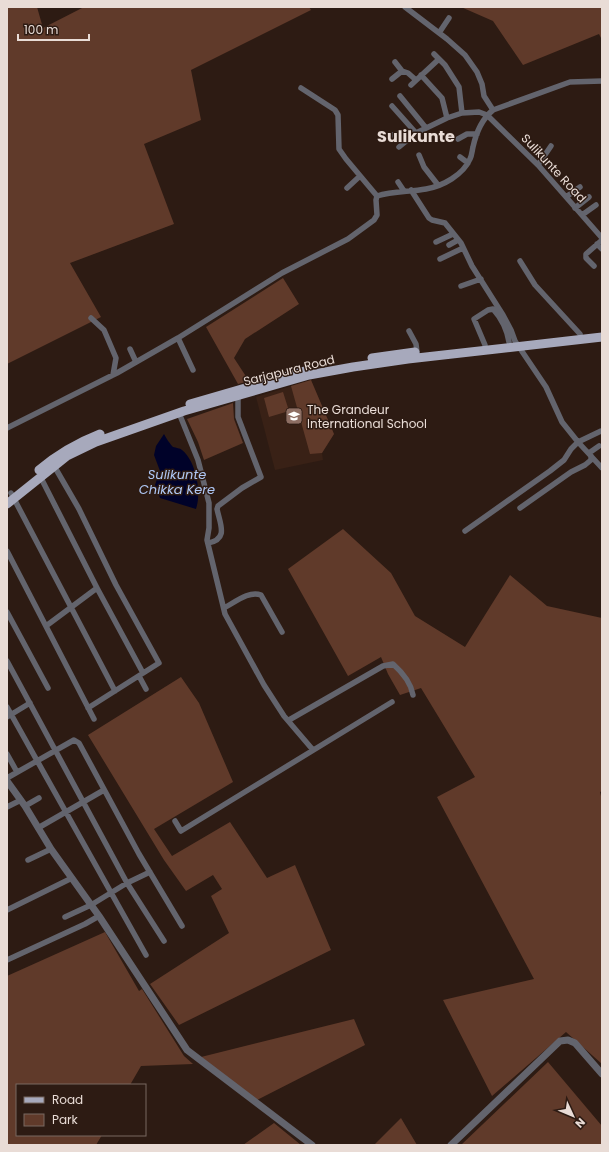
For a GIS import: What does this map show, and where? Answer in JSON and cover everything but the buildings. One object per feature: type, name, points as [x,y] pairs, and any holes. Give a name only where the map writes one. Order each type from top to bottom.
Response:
[{"type":"main road","name":"Sarjapura Road","points":[[10,498],[67,449],[86,439],[148,417],[238,392],[309,375],[353,367],[602,332]]},
{"type":"main road","name":"Sarjapura Road","points":[[10,498],[40,476],[52,463],[96,442],[238,392],[307,370],[417,352],[485,345],[602,337]]},
{"type":"street","points":[[405,7],[447,39],[468,58],[477,72],[482,84],[484,96],[493,110]]},
{"type":"street","points":[[439,33],[449,18]]},
{"type":"street","points":[[434,54],[459,87],[462,113]]},
{"type":"street","points":[[411,86],[439,59]]},
{"type":"street","points":[[395,62],[402,71],[408,73],[416,80]]},
{"type":"street","points":[[392,79],[402,71]]},
{"type":"street","points":[[421,75],[442,98],[447,118]]},
{"type":"street","points":[[377,196],[411,190],[425,190],[458,175],[471,158],[477,134],[487,115],[493,110],[570,82],[602,81]]},
{"type":"street","points":[[7,428],[136,362],[178,338],[282,272],[348,239],[374,220],[377,214],[377,196],[346,159],[340,149],[338,115],[335,110],[301,88]]},
{"type":"street","points":[[400,96],[426,128]]},
{"type":"street","points":[[392,106],[416,133]]},
{"type":"street","points":[[399,146],[416,133],[447,118],[462,113],[479,112],[487,115]]},
{"type":"street","name":"Sulikunte Road","points":[[487,115],[538,165],[582,215],[600,241],[602,249]]},
{"type":"street","points":[[391,135],[416,133]]},
{"type":"street","points":[[458,139],[467,134],[477,134]]},
{"type":"street","points":[[538,165],[551,146]]},
{"type":"street","points":[[419,155],[424,167],[438,185]]},
{"type":"street","points":[[460,157],[468,163]]},
{"type":"street","points":[[347,188],[360,176]]},
{"type":"street","points":[[398,182],[404,191]]},
{"type":"street","points":[[566,197],[580,187]]},
{"type":"street","points":[[411,190],[429,218],[445,223],[458,240],[503,315],[511,330],[514,344]]},
{"type":"street","points":[[575,208],[588,197]]},
{"type":"street","points":[[582,215],[596,205]]},
{"type":"street","points":[[436,242],[453,234]]},
{"type":"street","points":[[449,245],[458,240]]},
{"type":"street","points":[[594,266],[586,256],[600,241]]},
{"type":"street","points":[[440,259],[463,248]]},
{"type":"street","points":[[520,261],[535,285],[580,334]]},
{"type":"street","points":[[461,286],[481,279]]},
{"type":"street","points":[[485,345],[474,319],[488,310],[493,309],[504,324],[514,344],[546,387],[562,422],[602,468]]},
{"type":"street","points":[[91,318],[104,330],[116,358],[113,375]]},
{"type":"street","points":[[409,331],[416,344],[417,352]]},
{"type":"street","points":[[178,338],[193,370]]},
{"type":"street","points":[[130,349],[136,362]]},
{"type":"street","points":[[208,543],[214,542],[220,538],[222,533],[217,509],[218,506],[242,488],[261,477],[238,417],[238,392]]},
{"type":"street","points":[[179,413],[198,460],[209,503],[208,543],[225,614],[264,685],[284,716],[289,720],[313,750]]},
{"type":"street","points":[[465,531],[564,460],[571,449],[578,442],[601,431]]},
{"type":"street","points":[[590,454],[599,446]]},
{"type":"street","points":[[520,508],[571,472],[585,465],[591,460],[590,454]]},
{"type":"street","points":[[52,463],[79,509],[116,584],[159,663],[88,708]]},
{"type":"street","points":[[40,476],[141,675],[146,689]]},
{"type":"street","points":[[10,498],[115,692]]},
{"type":"street","points":[[7,551],[94,719]]},
{"type":"street","points":[[46,626],[97,588]]},
{"type":"street","points":[[224,608],[252,594],[261,595],[282,632]]},
{"type":"street","points":[[7,612],[48,688]]},
{"type":"street","points":[[7,661],[127,883],[164,941]]},
{"type":"street","points":[[289,720],[383,666],[393,664],[412,689],[413,695]]},
{"type":"street","points":[[175,821],[181,831],[392,702]]},
{"type":"street","points":[[9,716],[30,703]]},
{"type":"street","points":[[7,707],[9,716],[38,761],[65,813],[146,955]]},
{"type":"street","points":[[182,926],[150,872],[79,743],[74,740],[17,772],[7,781],[23,803],[51,849],[99,916],[187,1050],[312,1145]]},
{"type":"street","points":[[7,754],[17,772]]},
{"type":"street","points":[[38,828],[104,790]]},
{"type":"street","points":[[7,806],[39,798]]},
{"type":"street","points":[[28,860],[51,849]]},
{"type":"street","points":[[65,917],[91,905],[127,883],[150,872]]},
{"type":"street","points":[[7,910],[72,878]]},
{"type":"street","points":[[7,960],[99,916]]},
{"type":"street","points":[[451,1145],[560,1041],[568,1040],[575,1043],[602,1074]]},
{"type":"shaded area","name":"The Grandeur International School","points":[[311,380],[334,434],[322,453],[323,460],[275,470],[256,397]]},
{"type":"green space","points":[[7,7],[37,7],[43,28],[84,7],[309,7],[311,10],[191,70],[201,120],[144,144],[174,224],[70,263],[101,317],[7,364]]},
{"type":"green space","points":[[461,7],[602,7],[602,40],[599,34],[523,65],[493,21]]},
{"type":"green space","points":[[283,278],[299,304],[245,339],[234,358],[249,381],[238,384],[206,327]]},
{"type":"green space","points":[[311,380],[334,434],[322,453],[310,454],[291,386]]},
{"type":"green space","points":[[283,392],[289,411],[269,417],[264,398]]},
{"type":"green space","points":[[233,403],[234,419],[243,443],[204,460],[198,442],[187,419]]},
{"type":"green space","points":[[343,529],[391,573],[415,616],[465,647],[510,575],[547,606],[602,618],[602,791],[600,792],[602,800],[602,1064],[566,1032],[492,1096],[443,1000],[534,979],[437,797],[475,777],[421,688],[400,695],[388,674],[381,657],[348,676],[288,569]]},
{"type":"green space","points":[[181,677],[199,703],[233,782],[154,829],[172,856],[230,822],[267,878],[295,865],[331,950],[179,1025],[150,984],[229,933],[211,896],[222,889],[213,875],[186,891],[164,860],[88,735]]},
{"type":"green space","points":[[105,932],[139,991],[142,989],[184,1056],[193,1064],[141,1066],[131,1084],[16,1084],[16,1136],[101,1136],[96,1145],[7,1145],[7,976]]},
{"type":"green space","points":[[354,1019],[365,1045],[257,1100],[201,1057]]},
{"type":"green space","points":[[548,1062],[602,1126],[602,1145],[461,1145]]},
{"type":"green space","points":[[401,1118],[417,1145],[374,1145]]},
{"type":"green space","points":[[274,1123],[301,1145],[243,1145]]},
{"type":"water","name":"Sulikunte Chikka Kere","points":[[164,434],[173,447],[179,448],[187,455],[194,469],[198,486],[198,502],[196,509],[160,498],[155,485],[160,471],[154,455],[156,446]]},
{"type":"place","name":"The Grandeur International School","points":[[294,416]]},
{"type":"district","name":"Sulikunte","points":[[416,136]]}]
